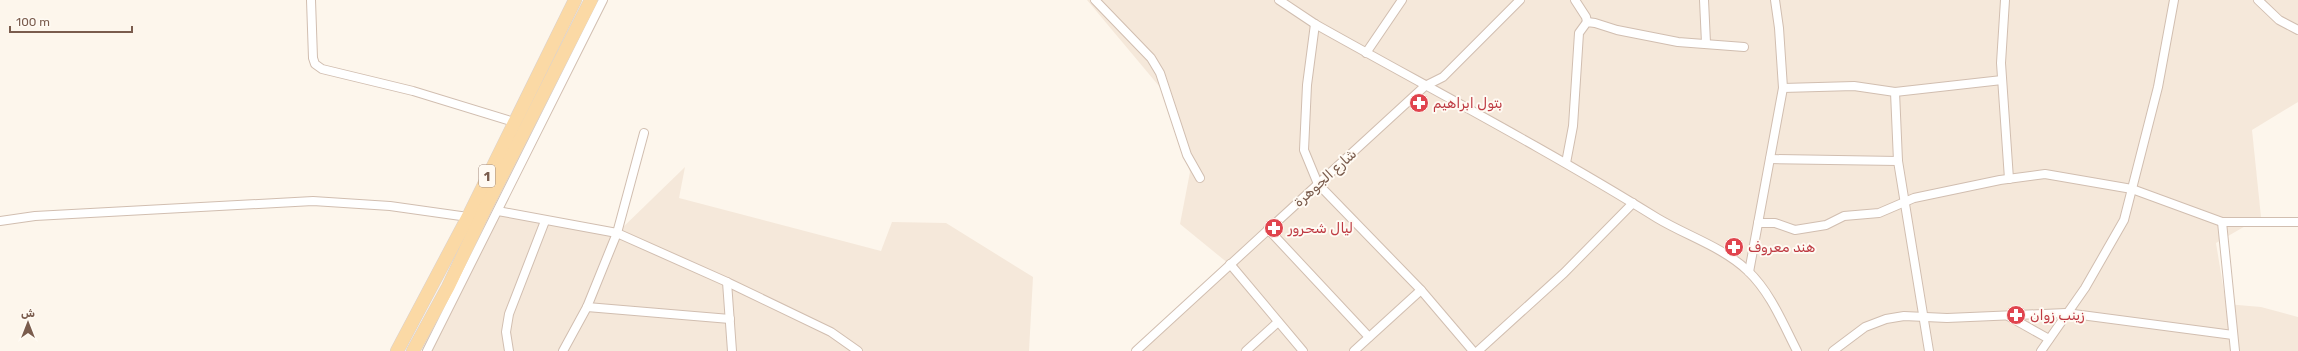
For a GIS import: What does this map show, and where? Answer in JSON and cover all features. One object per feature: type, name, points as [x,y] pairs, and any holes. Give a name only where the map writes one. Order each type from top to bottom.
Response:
[{"type":"main road","name":"1","points":[[397,351],[468,217],[575,0]]},
{"type":"main road","name":"1","points":[[413,351],[448,287],[485,209],[591,0]]},
{"type":"street","points":[[311,0],[312,58],[315,64],[322,69],[413,91],[514,122]]},
{"type":"street","points":[[427,351],[603,0]]},
{"type":"street","points":[[1095,0],[1151,58],[1160,73],[1187,155],[1200,178]]},
{"type":"street","points":[[1279,0],[1315,24],[1366,53],[1566,163],[1672,226],[1712,246],[1749,272],[1767,294],[1797,351]]},
{"type":"street","points":[[1366,53],[1402,0]]},
{"type":"street","name":"شارع الجوهرة","points":[[1137,351],[1425,86],[1443,78],[1520,0]]},
{"type":"street","points":[[1575,0],[1586,17],[1587,22]]},
{"type":"street","points":[[1704,0],[1706,43]]},
{"type":"street","points":[[1749,272],[1783,88],[1779,28],[1775,0]]},
{"type":"street","points":[[2005,0],[2001,56],[2009,179]]},
{"type":"street","points":[[2041,351],[2066,313],[2085,288],[2124,220],[2158,87],[2175,0]]},
{"type":"street","points":[[2258,0],[2279,20],[2298,30]]},
{"type":"street","points":[[1566,163],[1573,126],[1579,33],[1587,22]]},
{"type":"street","points":[[1587,22],[1646,37],[1678,42],[1744,47]]},
{"type":"street","points":[[1315,24],[1307,85],[1304,150],[1318,184],[1421,290],[1472,351]]},
{"type":"street","points":[[1783,88],[1854,86],[1895,92],[2002,80]]},
{"type":"street","points":[[1895,92],[1898,161],[1903,202],[1929,351]]},
{"type":"street","points":[[563,351],[587,307],[617,233],[644,133]]},
{"type":"street","points":[[1770,159],[1898,161]]},
{"type":"street","points":[[1758,223],[1775,223],[1795,230],[1826,225],[1844,216],[1879,213],[1903,202],[1920,197],[2009,179],[2045,174],[2132,189],[2222,222],[2298,222]]},
{"type":"street","points":[[0,221],[35,216],[313,201],[390,206],[468,217]]},
{"type":"street","points":[[1478,351],[1564,273],[1633,203]]},
{"type":"street","points":[[498,212],[617,233],[727,282],[832,332],[858,351]]},
{"type":"street","points":[[508,351],[506,332],[509,314],[545,221]]},
{"type":"street","points":[[2222,222],[2235,351]]},
{"type":"street","points":[[1268,229],[1369,338]]},
{"type":"street","points":[[1230,264],[1303,351]]},
{"type":"street","points":[[727,282],[732,351]]},
{"type":"street","points":[[1354,351],[1421,290]]},
{"type":"street","points":[[587,307],[730,319]]},
{"type":"street","points":[[1832,351],[1865,327],[1886,319],[1922,317],[2066,313],[2233,335]]},
{"type":"street","points":[[2007,315],[2048,339]]},
{"type":"street","points":[[1246,351],[1278,322]]},
{"type":"shaded area","points":[[1087,0],[2298,0],[2298,102],[2252,130],[2261,217],[2216,243],[2226,304],[2261,307],[2298,317],[2298,351],[1133,351],[1229,264],[1180,224],[1190,172],[1164,92]]},
{"type":"shaded area","points":[[685,167],[679,198],[881,251],[892,222],[946,223],[1033,277],[1029,351],[427,351],[498,211],[617,233]]},
{"type":"place","name":"بتول ابراهيم","points":[[1419,103]]},
{"type":"place","name":"ليال شحرور","points":[[1274,228]]},
{"type":"place","name":"هند معروف","points":[[1734,247]]},
{"type":"place","name":"زينب زوان","points":[[2016,315]]}]
